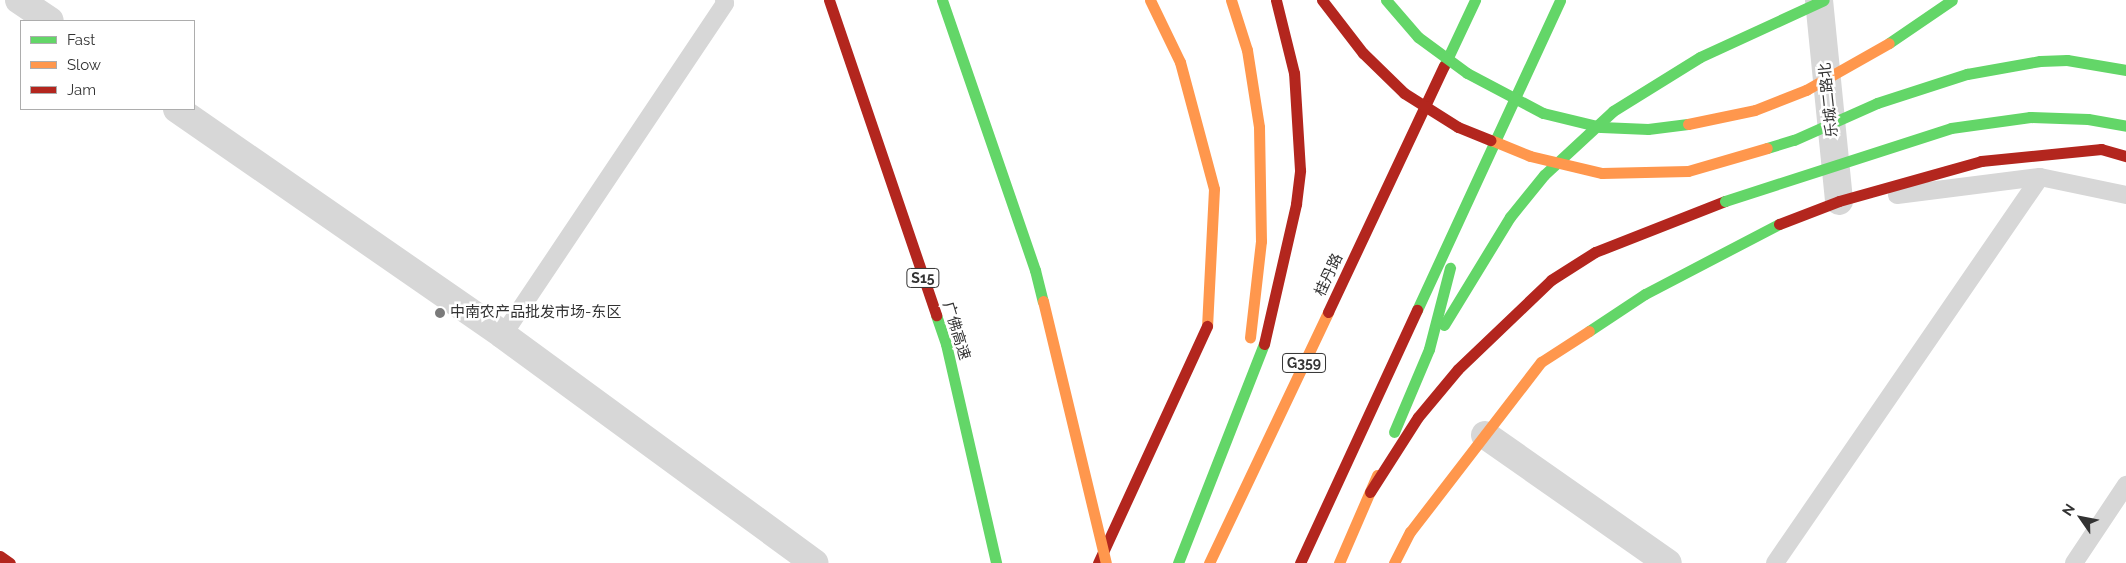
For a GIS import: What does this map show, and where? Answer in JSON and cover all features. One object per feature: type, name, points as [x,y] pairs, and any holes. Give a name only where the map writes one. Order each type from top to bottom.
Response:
[{"type":"main road","name":"广佛高速","points":[[829,0],[946,344],[996,563]]},
{"type":"main road","points":[[942,0],[1035,270],[1106,563]]},
{"type":"main road","points":[[1098,563],[1207,332],[1214,189],[1180,62],[1150,0]]},
{"type":"main road","points":[[1178,563],[1267,336],[1296,204],[1300,170],[1294,73],[1276,0]]},
{"type":"main road","points":[[1322,0],[1364,53],[1404,93],[1458,128],[1530,156],[1602,173],[1688,171],[1794,140],[1877,103],[1967,74],[2040,61],[2067,60],[2126,70]]},
{"type":"main road","points":[[1386,0],[1418,36],[1467,73],[1500,93],[1543,112],[1574,121],[1601,127],[1648,129],[1702,122],[1755,110],[1806,90],[1870,56],[1952,0]]},
{"type":"main road","name":"桂丹路","points":[[1209,563],[1475,0]]},
{"type":"main road","points":[[1300,563],[1560,0]]},
{"type":"main road","points":[[1429,349],[1510,217],[1544,175],[1612,110],[1700,57],[1824,0]]},
{"type":"main road","points":[[1232,3],[1247,50],[1259,127],[1262,184],[1253,327],[1247,345]]},
{"type":"main road","points":[[1370,492],[1418,417],[1458,369],[1551,280],[1595,252],[1725,201],[1951,128],[2030,117],[2088,119],[2126,126]]},
{"type":"main road","points":[[1394,563],[1410,532],[1541,362],[1645,294],[1741,242],[1839,201],[1981,161],[2101,149],[2126,156]]},
{"type":"main road","points":[[1339,563],[1429,349],[1467,201]]},
{"type":"main road","points":[[1167,563],[1204,463]]},
{"type":"main road","points":[[0,556],[10,563]]},
{"type":"street","points":[[19,0],[49,20]]},
{"type":"street","name":"乐城二路北","points":[[1820,0],[1839,201]]},
{"type":"street","points":[[178,110],[503,334],[815,563]]},
{"type":"street","points":[[1484,435],[1668,563]]},
{"type":"lane","points":[[503,334],[719,11],[724,0]]},
{"type":"lane","points":[[1839,201],[2040,176],[2126,195]]},
{"type":"lane","points":[[1776,563],[2040,176]]},
{"type":"lane","points":[[2074,563],[2126,485]]},
{"type":"traffic: fast","points":[[942,0],[1035,270],[1043,301]]},
{"type":"traffic: fast","points":[[1386,0],[1418,37],[1467,73],[1543,113],[1601,127],[1648,129],[1688,124]]},
{"type":"traffic: fast","points":[[1444,66],[1475,0]]},
{"type":"traffic: fast","points":[[1417,310],[1560,0]]},
{"type":"traffic: fast","points":[[1510,217],[1544,175],[1613,111],[1700,57],[1824,0]]},
{"type":"traffic: fast","points":[[1889,43],[1952,0]]},
{"type":"traffic: fast","points":[[1767,148],[1794,140],[1877,103],[1967,74],[2040,61],[2067,60],[2126,70]]},
{"type":"traffic: fast","points":[[1725,201],[1951,128],[2030,117],[2088,119],[2126,126]]},
{"type":"traffic: fast","points":[[1444,325],[1510,217]]},
{"type":"traffic: fast","points":[[1589,331],[1645,294],[1779,224]]},
{"type":"traffic: fast","points":[[1394,432],[1429,349],[1450,268]]},
{"type":"traffic: fast","points":[[936,315],[946,344],[996,563]]},
{"type":"traffic: fast","points":[[1178,563],[1264,344]]},
{"type":"traffic: slow","points":[[1150,0],[1180,62],[1214,189],[1207,326]]},
{"type":"traffic: slow","points":[[1231,0],[1247,50],[1259,127],[1261,241],[1250,337]]},
{"type":"traffic: slow","points":[[1688,124],[1755,110],[1806,90],[1889,43]]},
{"type":"traffic: slow","points":[[1491,140],[1530,156],[1602,173],[1688,171],[1767,148]]},
{"type":"traffic: slow","points":[[1043,301],[1106,563]]},
{"type":"traffic: slow","points":[[1209,563],[1328,312]]},
{"type":"traffic: slow","points":[[1394,563],[1410,532],[1541,362],[1589,331]]},
{"type":"traffic: slow","points":[[1339,563],[1377,475]]},
{"type":"traffic: jam","points":[[829,0],[936,315]]},
{"type":"traffic: jam","points":[[1264,344],[1296,204],[1300,170],[1294,73],[1276,0]]},
{"type":"traffic: jam","points":[[1322,0],[1363,53],[1404,93],[1458,127],[1491,140]]},
{"type":"traffic: jam","points":[[1328,312],[1444,66]]},
{"type":"traffic: jam","points":[[1779,224],[1839,201],[1981,161],[2101,149],[2126,156]]},
{"type":"traffic: jam","points":[[1370,492],[1418,417],[1458,369],[1551,280],[1595,252],[1725,201]]},
{"type":"traffic: jam","points":[[1300,563],[1417,310]]},
{"type":"traffic: jam","points":[[1098,563],[1207,326]]},
{"type":"traffic: jam","points":[[0,556],[10,563]]},
{"type":"place","name":"中南农产品批发市场-东区","points":[[440,313]]}]
